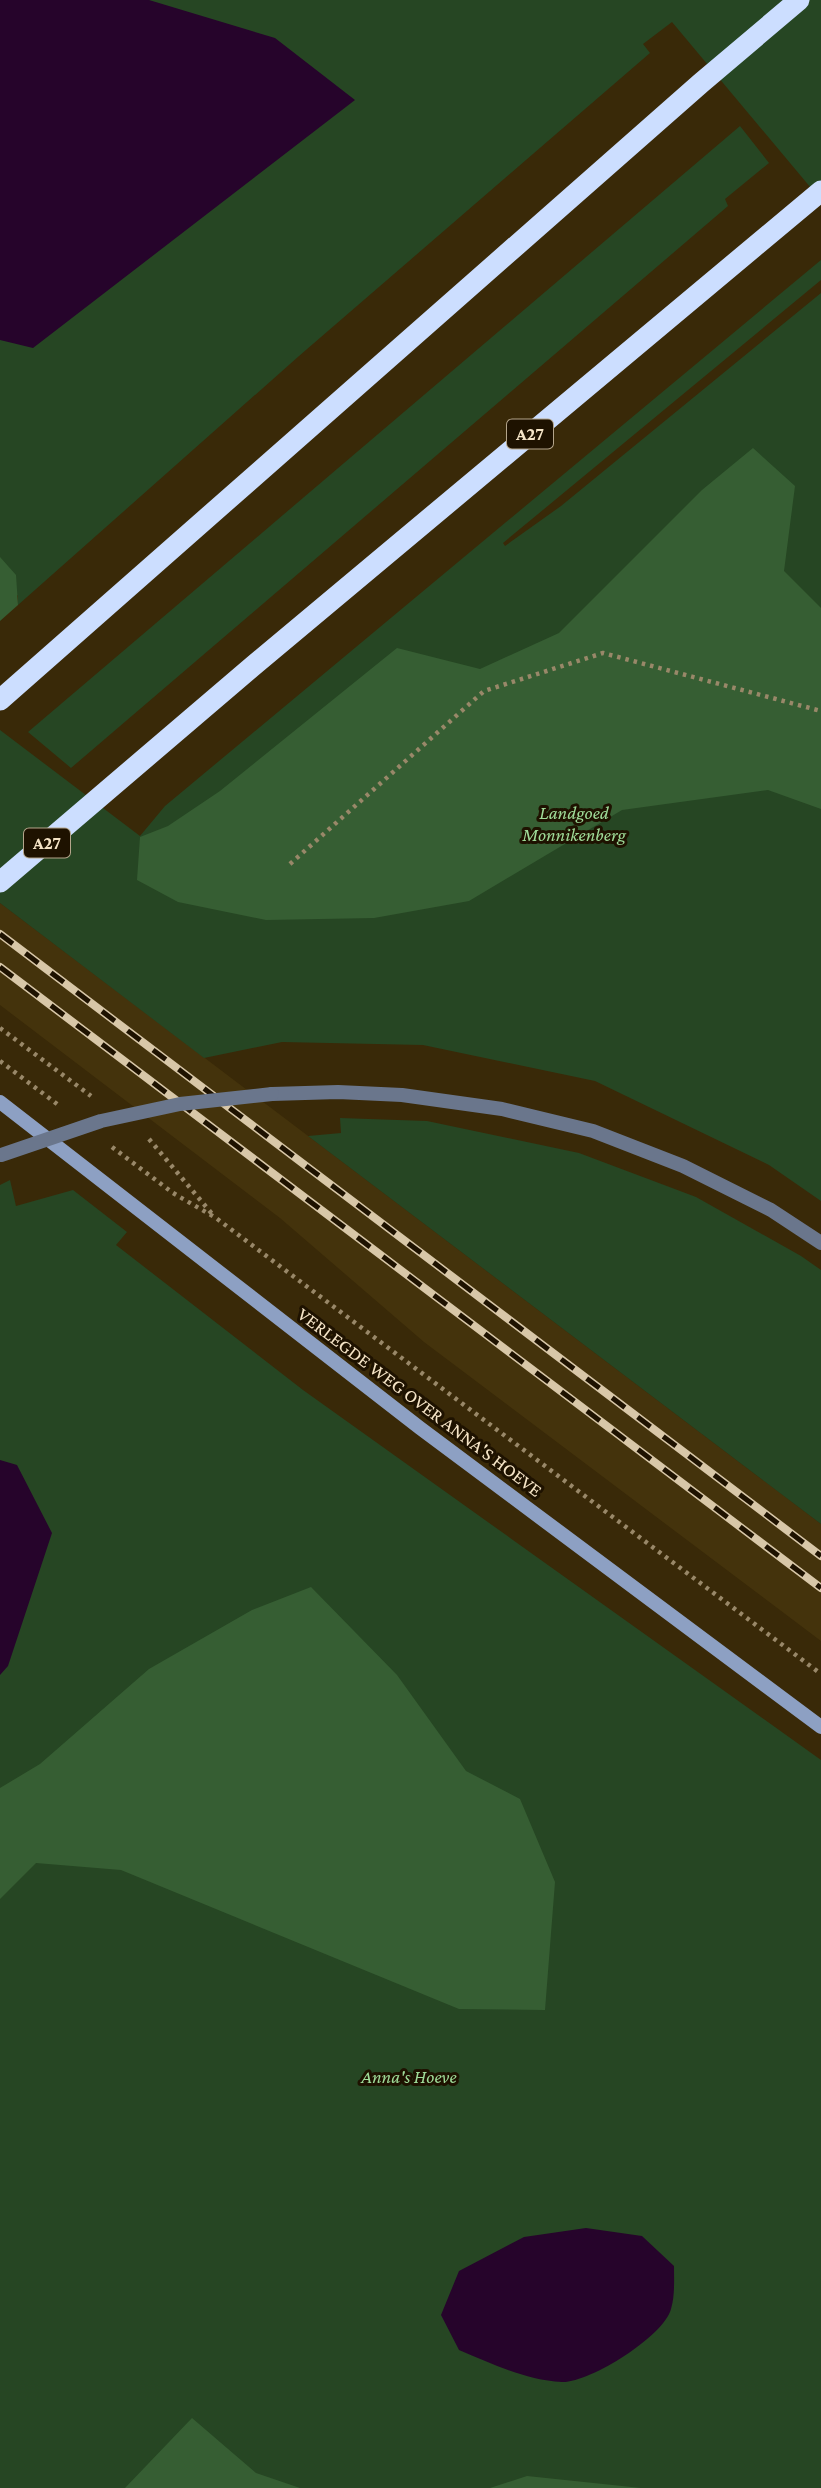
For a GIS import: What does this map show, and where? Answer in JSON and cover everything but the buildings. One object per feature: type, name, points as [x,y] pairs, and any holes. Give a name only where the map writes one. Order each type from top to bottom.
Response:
[{"type":"highway","points":[[0,700],[701,83],[799,0]]},
{"type":"highway","name":"A27","points":[[0,882],[253,666],[814,196]]},
{"type":"main road","name":"VERLEGDE WEG OVER ANNA'S HOEVE","points":[[0,1102],[420,1428],[821,1727]]},
{"type":"lane","points":[[1,1155],[114,1118],[180,1104],[272,1094],[338,1092],[402,1095],[502,1109],[593,1131],[682,1166],[771,1210],[821,1243]]},
{"type":"path","points":[[290,864],[484,691],[603,653],[821,711]]},
{"type":"path","name":"VERLEGDE WEG OVER ANNA'S HOEVE","points":[[216,1218],[821,1674]]},
{"type":"shaded area","points":[[0,0],[149,0],[275,38],[355,100],[33,348],[0,340]]},
{"type":"shaded area","points":[[0,903],[821,1524],[821,1641],[424,1342],[280,1218],[0,1005]]},
{"type":"shaded area","points":[[0,1460],[17,1465],[52,1533],[8,1666],[0,1675]]},
{"type":"shaded area","points":[[586,2228],[642,2236],[674,2266],[671,2309],[655,2332],[607,2366],[590,2375],[562,2382],[522,2375],[459,2350],[441,2315],[459,2271],[524,2237]]},
{"type":"green space","points":[[0,0],[821,0],[821,200],[672,22],[643,44],[650,53],[299,356],[18,605],[18,595],[0,610]]},
{"type":"green space","points":[[740,126],[769,163],[725,199],[728,206],[71,768],[28,732]]},
{"type":"green space","name":"Landgoed Monnikenberg","points":[[821,260],[821,280],[503,543],[505,546],[561,506],[821,293],[821,1201],[769,1165],[595,1081],[423,1045],[282,1042],[204,1058],[0,903],[0,730],[140,836],[165,806]]},
{"type":"green space","points":[[753,448],[795,486],[784,571],[821,608],[821,809],[768,790],[622,810],[469,901],[374,918],[266,920],[178,902],[137,880],[140,837],[168,826],[220,791],[397,648],[480,669],[559,633],[702,490]]},
{"type":"green space","points":[[0,557],[16,575],[18,605],[0,621]]},
{"type":"green space","points":[[340,1118],[427,1121],[579,1153],[696,1197],[821,1270],[821,1524],[308,1136],[341,1133]]},
{"type":"green space","name":"Anna's Hoeve","points":[[10,1180],[16,1206],[73,1190],[127,1232],[116,1245],[303,1390],[821,1760],[821,2488],[0,2488],[0,1185]]},
{"type":"green space","points":[[311,1587],[397,1675],[466,1771],[520,1799],[555,1882],[545,2010],[459,2009],[121,1870],[36,1863],[0,1899],[0,1788],[40,1764],[149,1669],[252,1610]]},
{"type":"green space","points":[[192,2418],[256,2473],[300,2488],[125,2488]]},
{"type":"green space","points":[[527,2476],[641,2488],[490,2488]]},
{"type":"railway","points":[[0,934],[821,1556]]},
{"type":"railway","points":[[0,967],[821,1588]]}]
